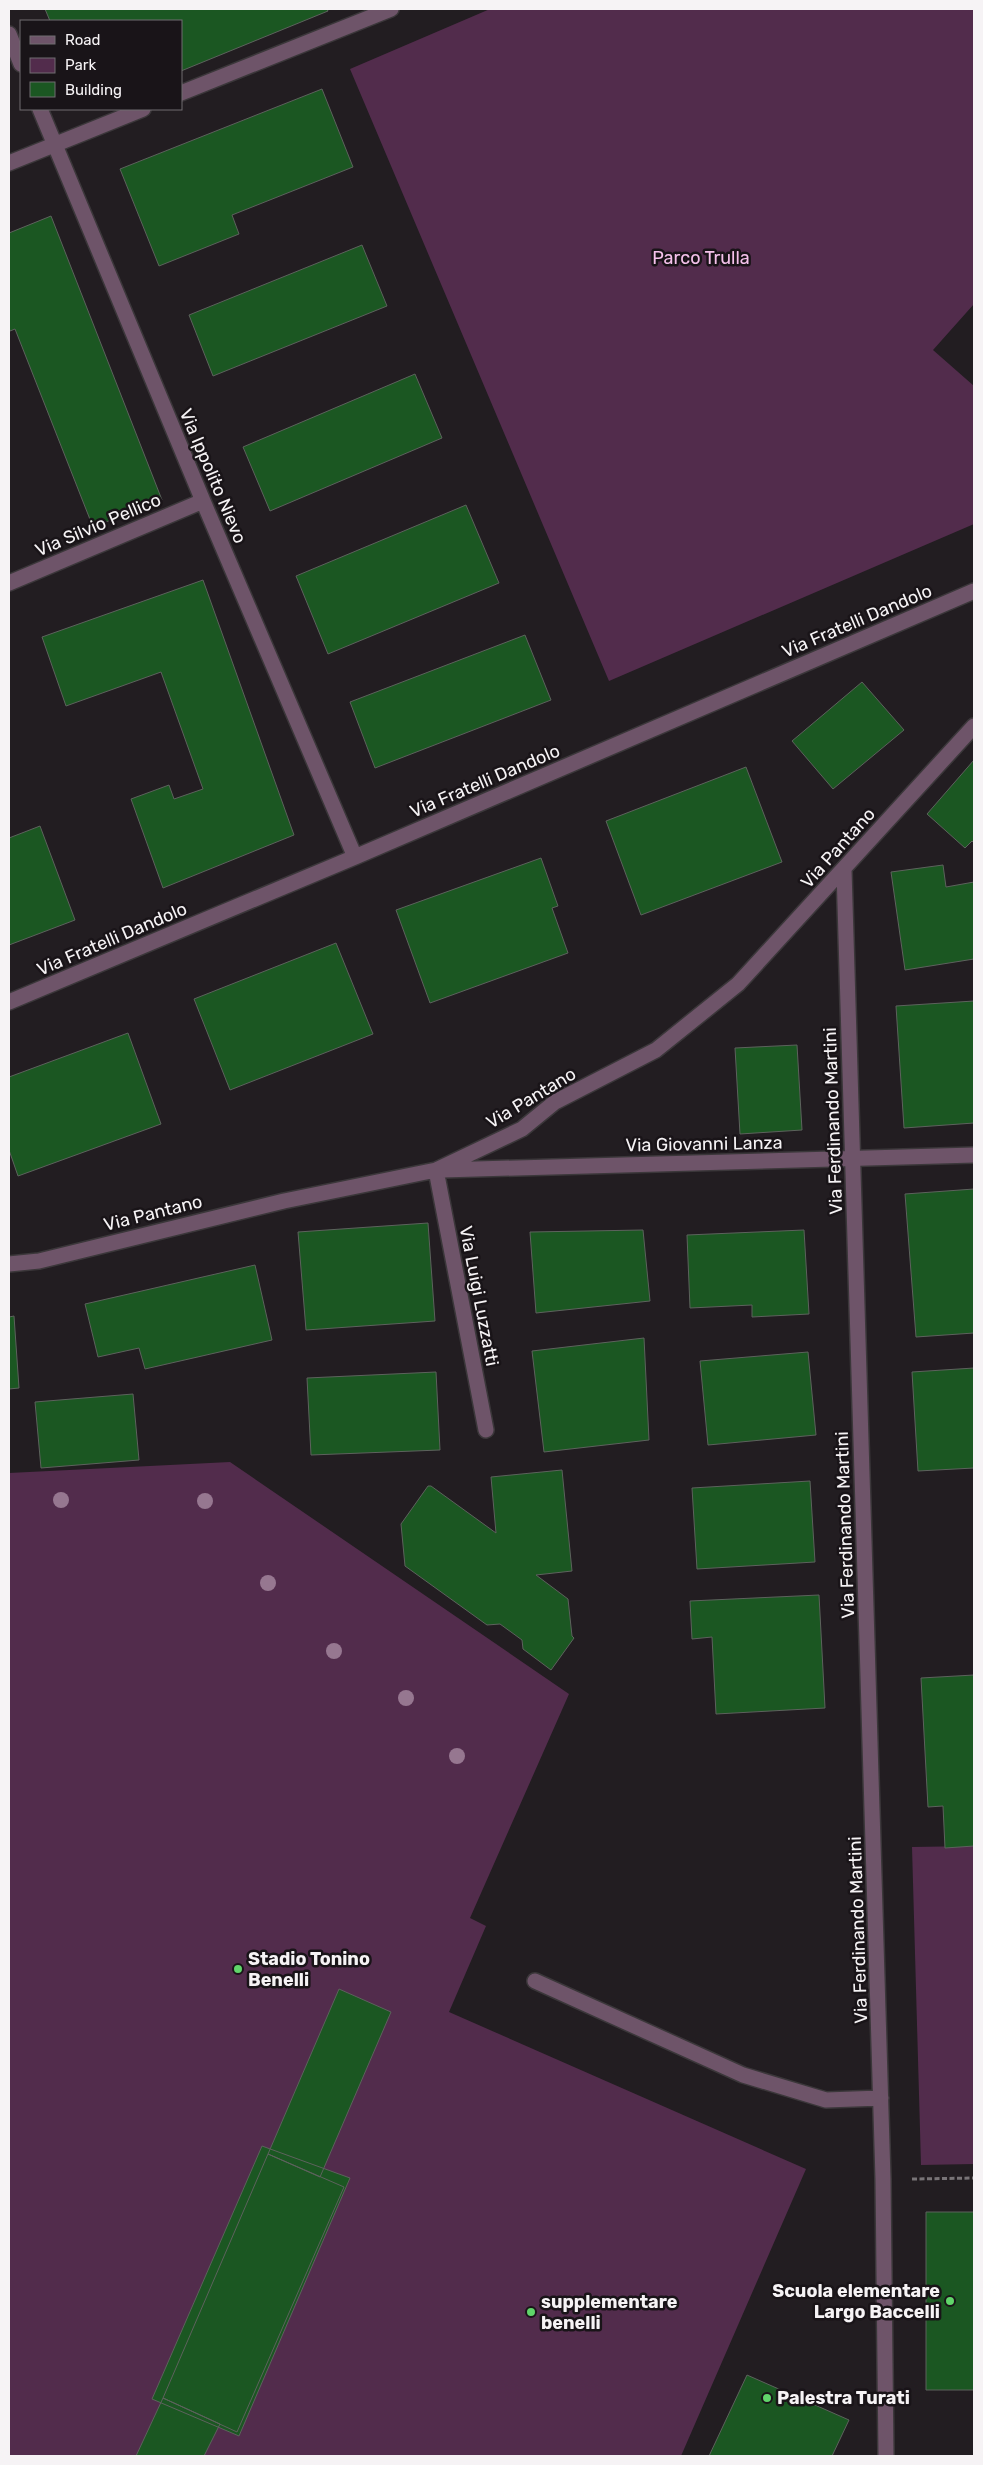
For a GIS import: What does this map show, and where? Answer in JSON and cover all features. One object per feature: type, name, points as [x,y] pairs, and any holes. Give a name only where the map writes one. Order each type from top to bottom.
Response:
[{"type":"street","points":[[182,93],[391,9]]},
{"type":"street","points":[[9,34],[20,62]]},
{"type":"street","name":"Via Ippolito Nievo","points":[[40,110],[202,501],[356,857]]},
{"type":"street","points":[[9,163],[140,110]]},
{"type":"street","name":"Via Silvio Pellico","points":[[9,583],[202,501]]},
{"type":"street","name":"Via Fratelli Dandolo","points":[[9,1002],[356,857],[974,591]]},
{"type":"street","name":"Via Pantano","points":[[9,1264],[39,1261],[284,1200],[436,1170],[522,1129],[555,1102],[656,1050],[738,984],[974,726]]},
{"type":"street","name":"Via Ferdinando Martini","points":[[844,870],[884,2179],[886,2456]]},
{"type":"street","name":"Via Giovanni Lanza","points":[[436,1170],[974,1155]]},
{"type":"street","name":"Via Luigi Luzzatti","points":[[436,1170],[486,1430]]},
{"type":"street","points":[[535,1980],[743,2075],[826,2100],[881,2098]]},
{"type":"path","points":[[884,2179],[974,2178]]},
{"type":"green space","name":"Parco Trulla","points":[[490,9],[974,9],[974,304],[933,350],[974,386],[974,524],[609,681],[350,69]]},
{"type":"green space","name":"Stadio Tonino Benelli","points":[[230,1462],[569,1694],[470,1918],[486,1926],[449,2012],[806,2169],[681,2456],[9,2456],[9,1473]]},
{"type":"green space","points":[[974,1846],[974,2164],[921,2165],[912,1847]]},
{"type":"building","points":[[45,9],[327,9],[328,11],[182,71],[182,20],[50,20]]},
{"type":"building","points":[[322,89],[353,167],[232,215],[239,234],[159,266],[120,169]]},
{"type":"building","points":[[51,216],[162,500],[93,527],[15,329],[10,331],[9,327],[9,233]]},
{"type":"building","points":[[362,245],[387,306],[213,376],[189,315]]},
{"type":"building","points":[[415,374],[442,438],[270,511],[243,447]]},
{"type":"building","points":[[466,505],[499,583],[328,654],[296,576]]},
{"type":"building","points":[[203,580],[294,835],[163,888],[131,799],[169,785],[174,799],[203,789],[161,672],[66,706],[42,637]]},
{"type":"building","points":[[525,635],[551,700],[375,768],[350,702]]},
{"type":"building","points":[[862,682],[904,730],[833,789],[792,741]]},
{"type":"building","points":[[974,760],[974,843],[972,841],[965,848],[927,814]]},
{"type":"building","points":[[746,767],[782,862],[641,915],[606,821]]},
{"type":"building","points":[[40,826],[75,920],[9,945],[9,838]]},
{"type":"building","points":[[541,858],[558,906],[552,908],[568,953],[430,1003],[396,910]]},
{"type":"building","points":[[943,865],[946,887],[974,882],[974,959],[905,970],[891,872]]},
{"type":"building","points":[[336,943],[373,1034],[230,1090],[194,999]]},
{"type":"building","points":[[974,1001],[974,1123],[904,1128],[896,1006]]},
{"type":"building","points":[[128,1033],[161,1124],[18,1176],[9,1150],[9,1077]]},
{"type":"building","points":[[797,1045],[802,1130],[740,1134],[735,1048]]},
{"type":"building","points":[[974,1189],[974,1333],[916,1337],[905,1194]]},
{"type":"building","points":[[428,1223],[435,1321],[306,1330],[298,1232]]},
{"type":"building","points":[[643,1230],[650,1301],[536,1313],[530,1232]]},
{"type":"building","points":[[804,1230],[809,1314],[752,1317],[752,1305],[690,1308],[687,1235]]},
{"type":"building","points":[[255,1265],[272,1340],[145,1369],[139,1348],[98,1357],[85,1304]]},
{"type":"building","points":[[14,1316],[19,1388],[9,1389],[9,1317]]},
{"type":"building","points":[[644,1338],[649,1440],[544,1452],[532,1351]]},
{"type":"building","points":[[808,1352],[816,1435],[708,1445],[700,1361]]},
{"type":"building","points":[[974,1368],[974,1468],[918,1471],[912,1372]]},
{"type":"building","points":[[436,1372],[440,1450],[311,1455],[307,1378]]},
{"type":"building","points":[[133,1394],[139,1460],[41,1468],[35,1402]]},
{"type":"building","points":[[562,1470],[572,1571],[536,1575],[568,1599],[572,1636],[574,1638],[551,1670],[523,1649],[522,1640],[500,1624],[487,1625],[405,1566],[401,1524],[428,1486],[431,1486],[496,1533],[491,1477]]},
{"type":"building","points":[[810,1481],[815,1562],[697,1569],[692,1488]]},
{"type":"building","points":[[819,1595],[825,1708],[716,1714],[712,1637],[692,1639],[690,1601]]},
{"type":"building","points":[[974,1675],[974,1846],[945,1848],[943,1806],[928,1807],[921,1678]]},
{"type":"building","points":[[339,1989],[391,2012],[320,2177],[268,2154]]},
{"type":"building","points":[[262,2146],[350,2178],[239,2436],[152,2399]]},
{"type":"building","points":[[268,2154],[344,2187],[237,2432],[163,2398]]},
{"type":"building","name":"Scuola elementare Largo Baccelli","points":[[926,2212],[974,2212],[974,2390],[926,2390]]},
{"type":"building","name":"Palestra Turati","points":[[747,2375],[849,2420],[832,2456],[709,2456]]},
{"type":"building","points":[[163,2398],[220,2424],[204,2456],[136,2456]]},
{"type":"place","name":"Stadio Tonino Benelli","points":[[238,1969]]},
{"type":"place","name":"Scuola elementare Largo Baccelli","points":[[950,2301]]},
{"type":"place","name":"supplementare benelli","points":[[531,2312]]},
{"type":"place","name":"Palestra Turati","points":[[767,2398]]}]
